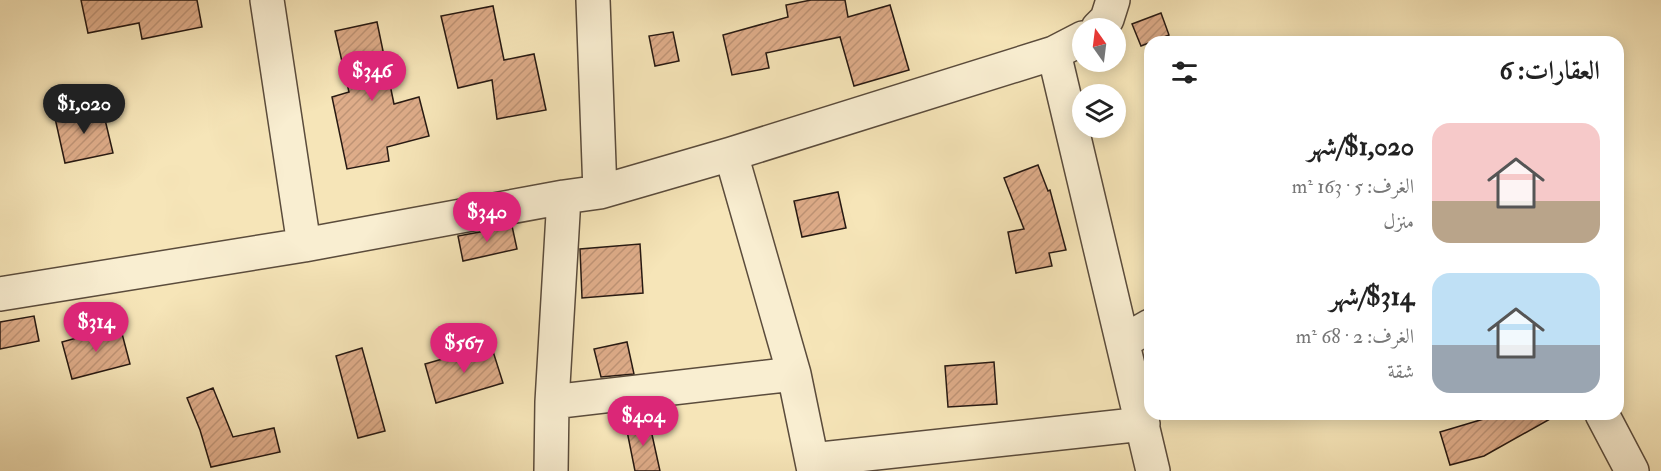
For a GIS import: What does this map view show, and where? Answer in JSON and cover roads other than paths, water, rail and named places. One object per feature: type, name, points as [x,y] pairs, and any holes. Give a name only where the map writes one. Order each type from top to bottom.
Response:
[{"type":"street","points":[[267,0],[304,245]]},
{"type":"street","points":[[593,0],[600,192]]},
{"type":"street","points":[[1107,18],[1113,0]]},
{"type":"street","points":[[0,294],[304,245],[600,192],[1054,54],[1072,44]]},
{"type":"street","points":[[1054,54],[1137,333],[1143,424],[1153,471]]},
{"type":"street","points":[[731,154],[794,374],[813,466],[1143,424]]},
{"type":"street","points":[[551,471],[552,402],[564,197]]},
{"type":"street","points":[[552,402],[794,374]]},
{"type":"street","points":[[1605,420],[1632,471]]}]
